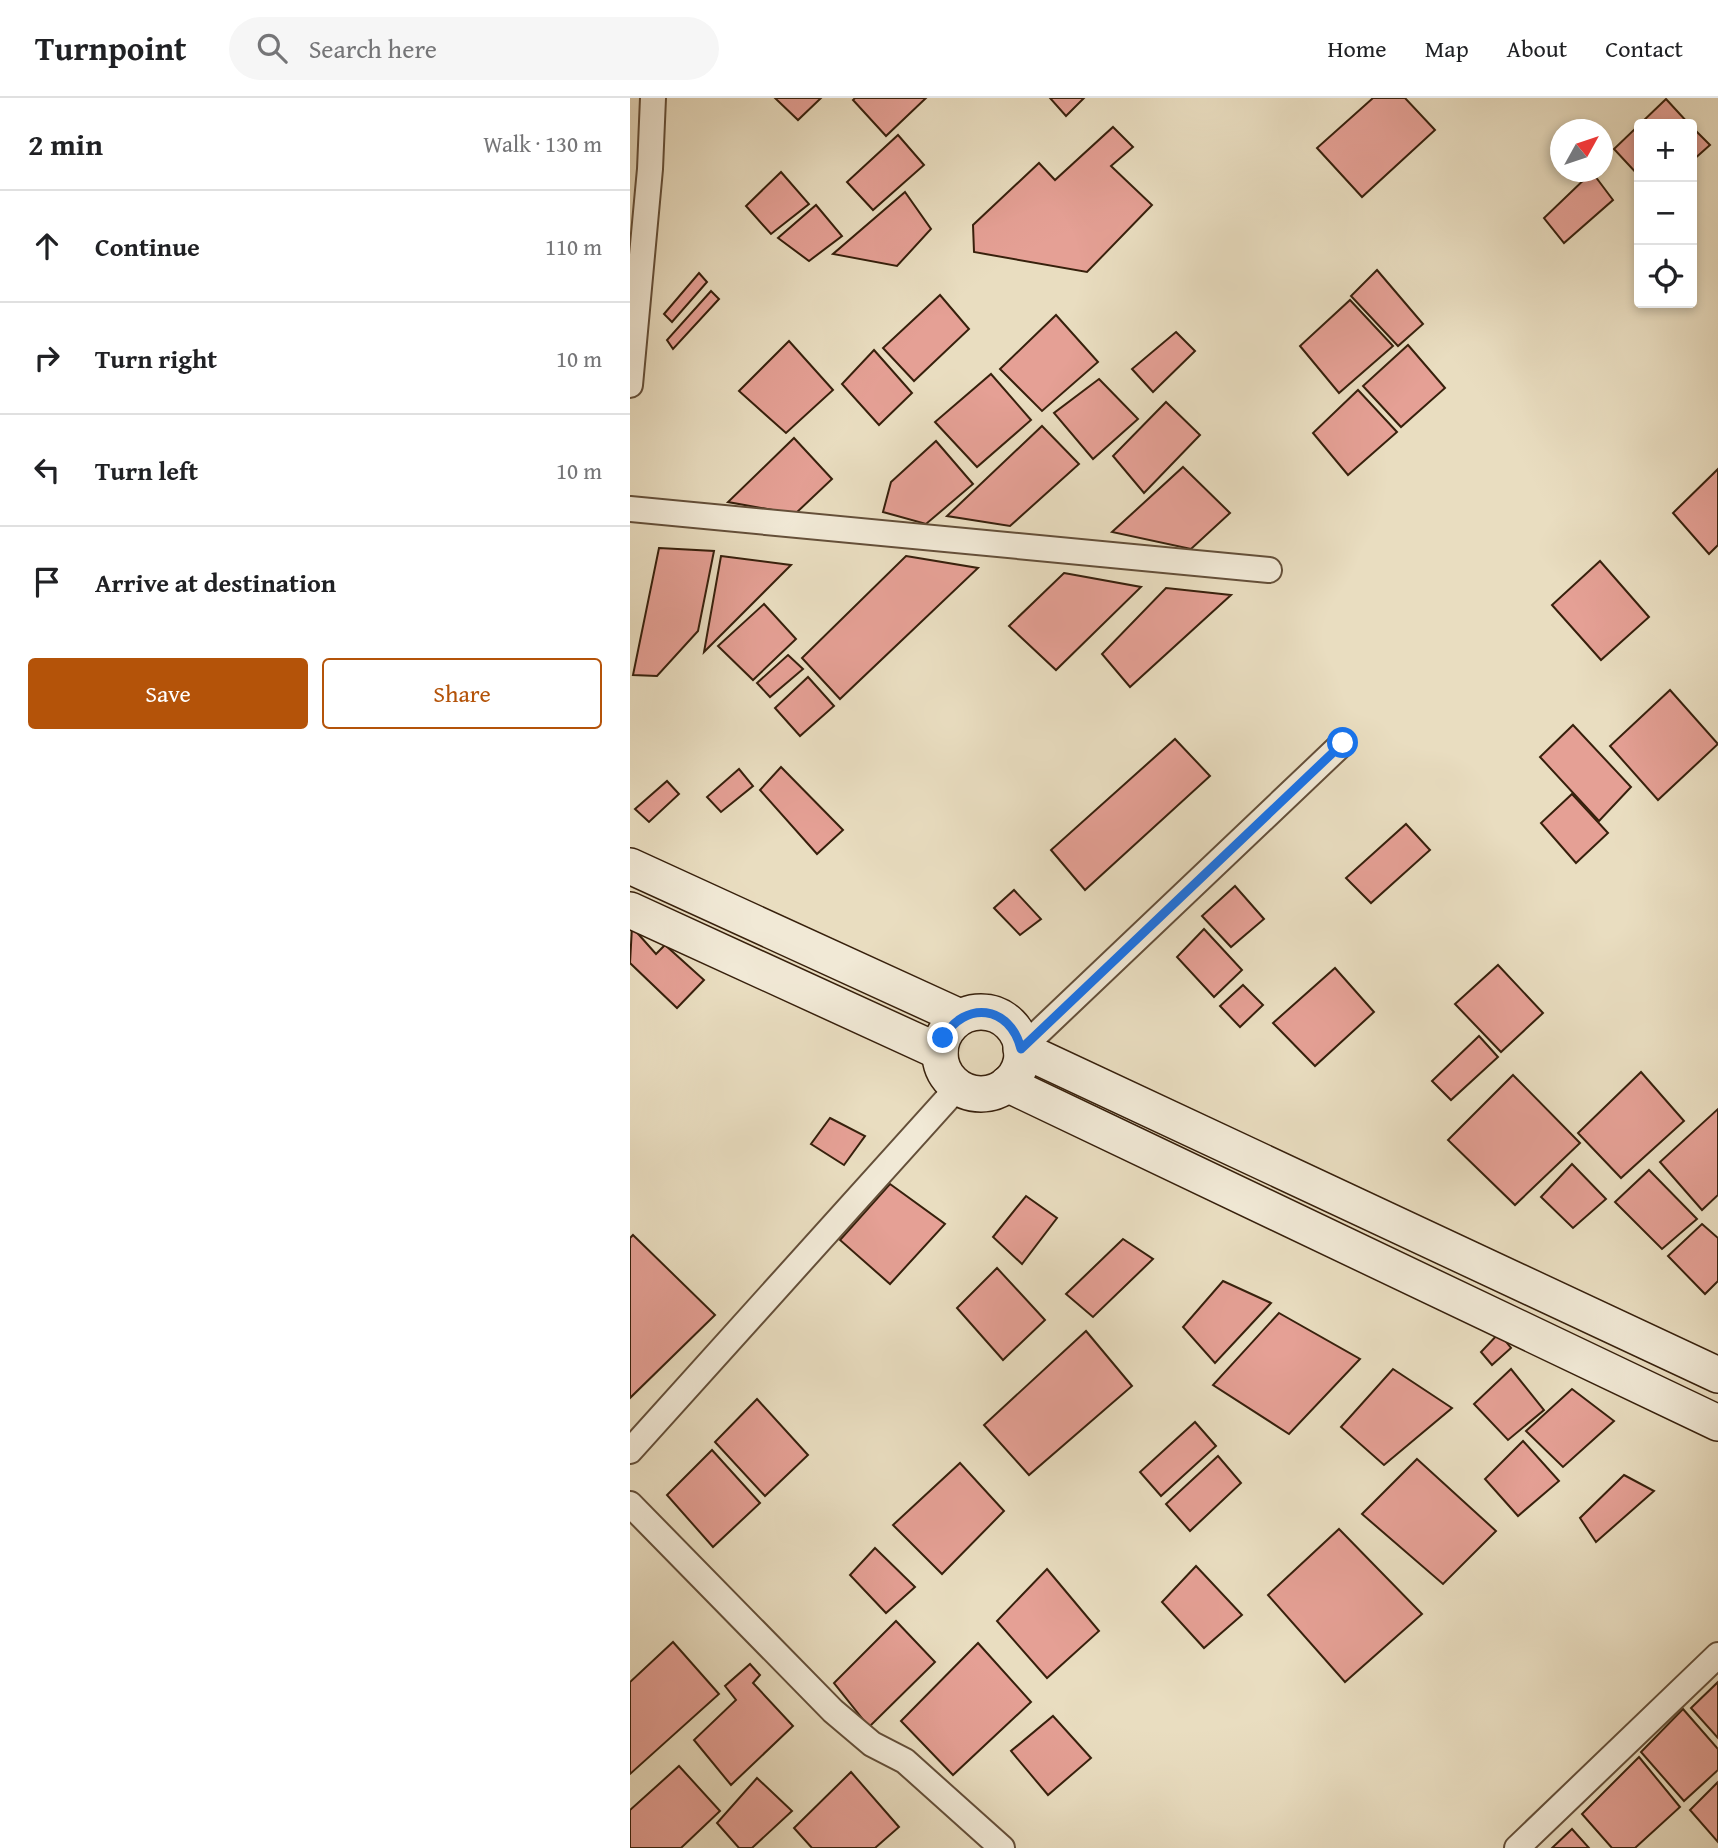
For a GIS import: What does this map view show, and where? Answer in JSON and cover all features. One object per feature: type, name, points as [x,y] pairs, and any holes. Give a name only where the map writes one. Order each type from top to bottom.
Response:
[{"type":"street","points":[[630,385],[650,169],[653,98]]},
{"type":"street","points":[[630,188],[650,169]]},
{"type":"street","points":[[630,509],[1269,570]]},
{"type":"street","points":[[1021,1049],[1343,743]]},
{"type":"street","points":[[630,866],[960,1017]]},
{"type":"street","points":[[630,910],[940,1052]]},
{"type":"street","points":[[973,1012],[987,1012],[1011,1025],[1018,1036],[1021,1049],[1021,1062],[1016,1074],[996,1091],[984,1094],[971,1093],[948,1078],[942,1066],[940,1052],[943,1038],[950,1026],[960,1017],[973,1012]]},
{"type":"street","points":[[1021,1049],[1718,1374]]},
{"type":"street","points":[[1007,1084],[1718,1423]]},
{"type":"street","points":[[630,1451],[958,1087]]},
{"type":"street","points":[[630,1504],[833,1711],[872,1744],[905,1760],[1002,1848]]},
{"type":"street","points":[[1517,1848],[1718,1655]]},
{"type":"building","points":[[775,98],[821,98],[798,120]]},
{"type":"building","points":[[926,98],[886,136],[853,100]]},
{"type":"building","points":[[1050,98],[1084,98],[1066,116]]},
{"type":"building","points":[[1373,98],[1405,98],[1435,130],[1362,197],[1317,148]]},
{"type":"building","points":[[1666,99],[1684,119],[1645,119]]},
{"type":"building","points":[[1113,127],[1133,147],[1111,166],[1152,205],[1087,272],[974,252],[973,225],[1039,163],[1055,180]]},
{"type":"building","points":[[1634,130],[1634,171],[1614,149]]},
{"type":"building","points":[[1697,132],[1710,145],[1697,157]]},
{"type":"building","points":[[898,135],[924,165],[873,210],[847,182]]},
{"type":"building","points":[[781,172],[809,204],[771,234],[746,206]]},
{"type":"building","points":[[1582,182],[1600,182],[1613,200],[1564,243],[1544,218]]},
{"type":"building","points":[[905,192],[931,229],[897,266],[833,254]]},
{"type":"building","points":[[816,205],[842,236],[809,261],[778,238]]},
{"type":"building","points":[[1377,270],[1423,324],[1398,346],[1351,296]]},
{"type":"building","points":[[699,273],[707,282],[672,322],[664,314]]},
{"type":"building","points":[[711,291],[719,299],[673,349],[667,340]]},
{"type":"building","points":[[940,295],[969,329],[914,381],[883,348]]},
{"type":"building","points":[[1350,300],[1393,346],[1339,393],[1300,346]]},
{"type":"building","points":[[1056,315],[1098,362],[1042,411],[1000,369]]},
{"type":"building","points":[[1176,332],[1195,351],[1153,392],[1132,369]]},
{"type":"building","points":[[789,341],[833,390],[786,433],[739,391]]},
{"type":"building","points":[[1408,345],[1445,388],[1401,427],[1363,386]]},
{"type":"building","points":[[874,350],[912,393],[879,425],[842,384]]},
{"type":"building","points":[[991,374],[1031,420],[977,467],[935,422]]},
{"type":"building","points":[[1099,379],[1138,419],[1093,459],[1054,413]]},
{"type":"building","points":[[1358,390],[1397,432],[1348,475],[1313,433]]},
{"type":"building","points":[[1166,402],[1200,435],[1144,493],[1113,456]]},
{"type":"building","points":[[1042,426],[1079,464],[1010,526],[947,516]]},
{"type":"building","points":[[794,438],[832,479],[795,514],[728,502]]},
{"type":"building","points":[[936,441],[973,484],[926,524],[883,512],[891,482]]},
{"type":"building","points":[[1183,467],[1230,513],[1191,549],[1112,532]]},
{"type":"building","points":[[1718,469],[1718,545],[1709,554],[1673,513]]},
{"type":"building","points":[[659,548],[714,551],[698,631],[657,676],[633,675]]},
{"type":"building","points":[[721,556],[791,565],[704,652]]},
{"type":"building","points":[[906,556],[978,568],[840,699],[802,658]]},
{"type":"building","points":[[1600,561],[1649,617],[1601,660],[1552,605]]},
{"type":"building","points":[[1064,573],[1141,587],[1056,670],[1009,626]]},
{"type":"building","points":[[1166,588],[1231,595],[1130,687],[1102,654]]},
{"type":"building","points":[[764,604],[796,639],[753,680],[718,646]]},
{"type":"building","points":[[788,655],[803,669],[770,697],[757,683]]},
{"type":"building","points":[[808,677],[834,706],[800,736],[775,708]]},
{"type":"building","points":[[1670,690],[1718,744],[1658,800],[1610,746]]},
{"type":"building","points":[[1573,725],[1631,787],[1599,821],[1540,757]]},
{"type":"building","points":[[1175,739],[1210,776],[1085,890],[1051,850]]},
{"type":"building","points":[[781,767],[843,830],[817,854],[760,790]]},
{"type":"building","points":[[739,769],[753,786],[721,812],[707,797]]},
{"type":"building","points":[[667,781],[679,794],[649,822],[635,809]]},
{"type":"building","points":[[1572,794],[1608,833],[1576,863],[1541,823]]},
{"type":"building","points":[[1406,824],[1430,850],[1371,903],[1346,878]]},
{"type":"building","points":[[1235,886],[1264,919],[1231,947],[1202,916]]},
{"type":"building","points":[[1014,890],[1041,919],[1020,935],[994,908]]},
{"type":"building","points":[[632,927],[656,954],[665,945],[704,980],[677,1008],[630,963]]},
{"type":"building","points":[[1204,929],[1242,970],[1214,997],[1177,957]]},
{"type":"building","points":[[1498,965],[1543,1013],[1501,1052],[1455,1004]]},
{"type":"building","points":[[1335,968],[1374,1012],[1315,1066],[1273,1023]]},
{"type":"building","points":[[1243,985],[1263,1005],[1240,1027],[1220,1006]]},
{"type":"building","points":[[1479,1036],[1498,1057],[1451,1100],[1432,1081]]},
{"type":"building","points":[[1641,1072],[1684,1121],[1621,1178],[1578,1133]]},
{"type":"building","points":[[1513,1075],[1580,1143],[1515,1205],[1448,1140]]},
{"type":"building","points":[[1718,1109],[1718,1195],[1702,1210],[1660,1162]]},
{"type":"building","points":[[830,1118],[865,1136],[844,1165],[811,1144]]},
{"type":"building","points":[[1572,1164],[1606,1199],[1573,1228],[1541,1197]]},
{"type":"building","points":[[1649,1170],[1697,1219],[1662,1249],[1615,1202]]},
{"type":"building","points":[[890,1184],[945,1224],[890,1284],[840,1240]]},
{"type":"building","points":[[1026,1196],[1057,1218],[1022,1264],[993,1237]]},
{"type":"building","points":[[1702,1224],[1718,1238],[1718,1281],[1705,1294],[1668,1256]]},
{"type":"building","points":[[633,1235],[715,1315],[630,1398],[630,1238]]},
{"type":"building","points":[[1123,1239],[1153,1259],[1093,1317],[1066,1294]]},
{"type":"building","points":[[997,1268],[1045,1320],[1003,1360],[957,1308]]},
{"type":"building","points":[[1223,1281],[1271,1303],[1215,1363],[1183,1327]]},
{"type":"building","points":[[1279,1313],[1360,1359],[1289,1434],[1213,1385]]},
{"type":"building","points":[[1086,1331],[1132,1386],[1029,1475],[984,1425]]},
{"type":"building","points":[[1499,1333],[1511,1348],[1492,1365],[1481,1352]]},
{"type":"building","points":[[1393,1369],[1452,1408],[1384,1465],[1341,1427]]},
{"type":"building","points":[[1511,1369],[1544,1410],[1508,1440],[1474,1404]]},
{"type":"building","points":[[1572,1389],[1614,1421],[1563,1467],[1526,1431]]},
{"type":"building","points":[[757,1399],[808,1455],[765,1496],[715,1442]]},
{"type":"building","points":[[1195,1422],[1216,1446],[1161,1496],[1140,1472]]},
{"type":"building","points":[[1523,1441],[1559,1481],[1518,1516],[1485,1479]]},
{"type":"building","points":[[712,1450],[760,1503],[713,1547],[667,1495]]},
{"type":"building","points":[[1218,1456],[1241,1483],[1190,1531],[1166,1504]]},
{"type":"building","points":[[1417,1459],[1496,1531],[1443,1584],[1362,1514]]},
{"type":"building","points":[[960,1463],[1004,1511],[942,1574],[893,1525]]},
{"type":"building","points":[[1624,1475],[1654,1491],[1596,1542],[1580,1518]]},
{"type":"building","points":[[1339,1529],[1422,1614],[1345,1682],[1268,1595]]},
{"type":"building","points":[[875,1548],[915,1587],[886,1613],[850,1575]]},
{"type":"building","points":[[1196,1566],[1242,1615],[1204,1648],[1162,1602]]},
{"type":"building","points":[[1047,1569],[1099,1631],[1047,1678],[997,1621]]},
{"type":"building","points":[[896,1621],[935,1662],[869,1727],[834,1683]]},
{"type":"building","points":[[673,1642],[719,1694],[630,1774],[630,1682]]},
{"type":"building","points":[[978,1643],[1031,1702],[953,1775],[901,1721]]},
{"type":"building","points":[[750,1664],[760,1675],[753,1683],[793,1726],[731,1785],[694,1740],[736,1700],[725,1686]]},
{"type":"building","points":[[1718,1682],[1718,1738],[1691,1708]]},
{"type":"building","points":[[1683,1709],[1718,1749],[1718,1770],[1684,1801],[1641,1752]]},
{"type":"building","points":[[1053,1716],[1091,1758],[1048,1795],[1011,1751]]},
{"type":"building","points":[[1639,1757],[1680,1807],[1635,1848],[1612,1848],[1582,1814]]},
{"type":"building","points":[[679,1766],[720,1811],[681,1848],[630,1848],[630,1810]]},
{"type":"building","points":[[851,1772],[899,1827],[875,1848],[812,1848],[794,1828]]},
{"type":"building","points":[[757,1778],[792,1811],[752,1848],[739,1848],[717,1823]]},
{"type":"building","points":[[1718,1782],[1718,1842],[1690,1810]]},
{"type":"building","points":[[1572,1829],[1589,1848],[1552,1848]]},
{"type":"route","points":[[943,1038],[950,1026],[960,1017],[973,1012],[987,1012],[1011,1025],[1018,1036],[1021,1049],[1343,743]]}]
